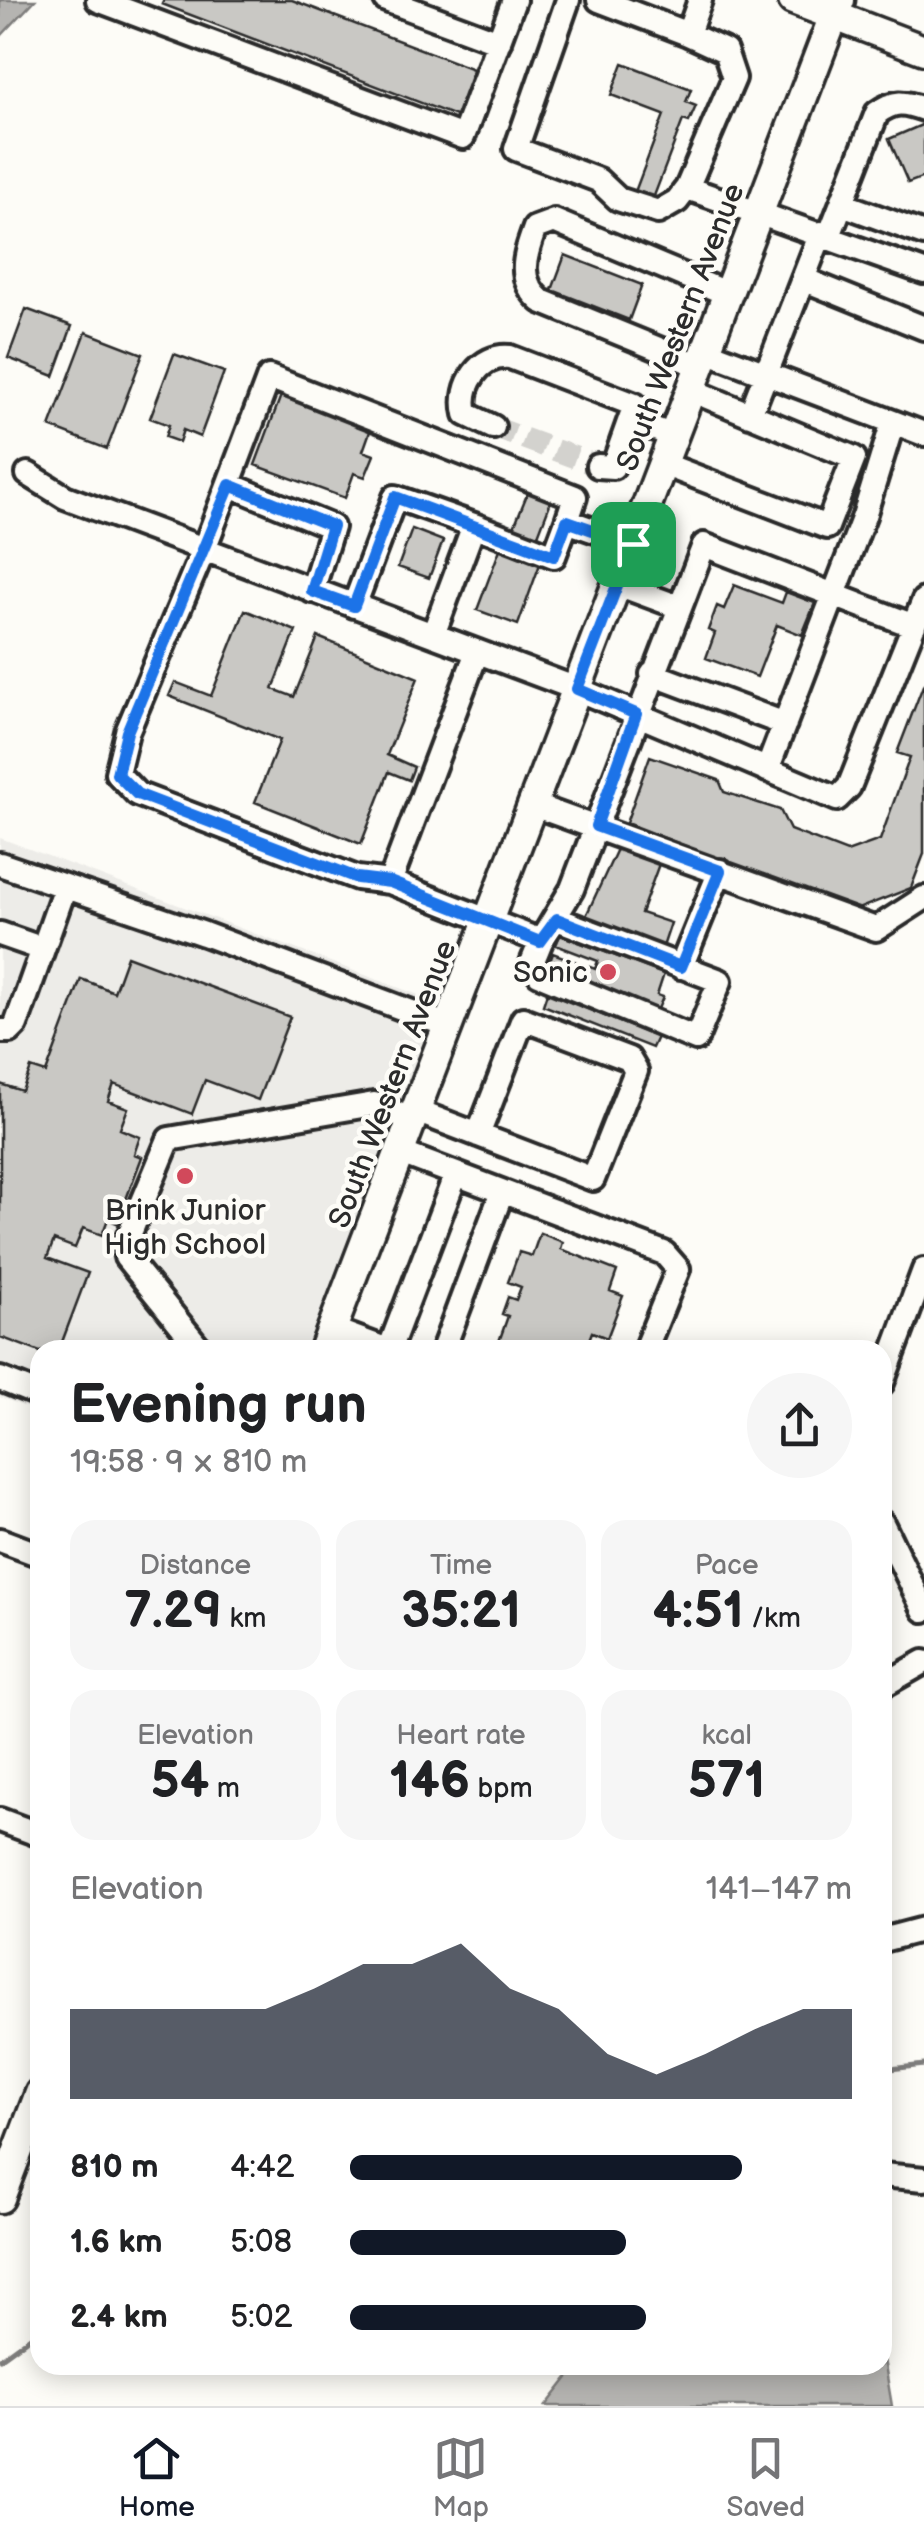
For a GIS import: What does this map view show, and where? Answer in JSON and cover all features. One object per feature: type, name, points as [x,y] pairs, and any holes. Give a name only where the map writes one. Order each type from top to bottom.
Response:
[{"type":"main road","points":[[793,0],[837,8],[924,50]]},
{"type":"main road","name":"South Western Avenue","points":[[328,1339],[837,8]]},
{"type":"main road","points":[[0,2198],[30,2119]]},
{"type":"street","points":[[98,0],[463,137],[514,0]]},
{"type":"street","points":[[388,0],[499,42]]},
{"type":"street","points":[[568,0],[516,149],[598,180],[616,198],[655,212],[677,201],[687,188],[734,73],[723,49],[599,0]]},
{"type":"street","points":[[688,34],[700,0]]},
{"type":"street","points":[[750,414],[803,279],[842,204],[877,113],[890,103],[903,102],[924,109]]},
{"type":"street","points":[[687,188],[759,210],[924,272]]},
{"type":"street","points":[[842,204],[924,234]]},
{"type":"street","points":[[663,464],[827,527],[854,458],[750,414],[699,369],[540,301],[528,290],[524,275],[524,256],[534,228],[554,221],[728,294]]},
{"type":"street","points":[[803,279],[924,328]]},
{"type":"street","points":[[493,427],[466,414],[464,406],[478,365],[497,356],[636,405],[613,466],[598,466]]},
{"type":"street","points":[[699,369],[766,374],[924,434]]},
{"type":"street","points":[[354,606],[395,497],[554,556],[575,498],[269,377],[230,485],[127,732],[117,774],[137,794],[357,878],[390,882],[540,942]]},
{"type":"street","points":[[630,420],[674,436]]},
{"type":"street","points":[[767,770],[834,594],[893,422]]},
{"type":"street","points":[[28,474],[64,498],[577,689],[837,799],[850,786],[924,600]]},
{"type":"street","points":[[230,485],[332,526],[312,591]]},
{"type":"street","points":[[567,521],[633,544]]},
{"type":"street","points":[[432,635],[474,525]]},
{"type":"street","points":[[557,919],[720,982],[696,1039],[539,974],[532,963],[540,942],[557,919],[596,826],[704,545],[914,626]]},
{"type":"street","points":[[618,584],[678,606]]},
{"type":"street","points":[[390,882],[477,652]]},
{"type":"street","points":[[652,674],[785,724]]},
{"type":"street","points":[[533,805],[876,929],[924,898]]},
{"type":"street","points":[[0,864],[449,1026]]},
{"type":"street","points":[[681,967],[720,871]]},
{"type":"street","points":[[0,1031],[16,1025],[65,886]]},
{"type":"street","points":[[0,934],[43,950]]},
{"type":"street","points":[[190,1340],[126,1257],[125,1245],[170,1139],[374,1104],[478,1135],[594,1179],[636,1071],[629,1058],[523,1020],[478,1135]]},
{"type":"street","points":[[400,1153],[664,1252],[678,1268],[649,1340]]},
{"type":"street","points":[[392,1340],[456,1174]]},
{"type":"street","points":[[447,1340],[502,1192]]},
{"type":"street","points":[[892,1356],[924,1270]]},
{"type":"street","points":[[0,1379],[30,1390]]},
{"type":"street","points":[[0,1540],[30,1550]]},
{"type":"street","points":[[892,1544],[924,1610]]},
{"type":"street","points":[[892,1680],[924,1662]]},
{"type":"street","points":[[0,1820],[30,1832]]},
{"type":"street","points":[[892,1937],[924,1929]]},
{"type":"street","points":[[892,2175],[924,2178]]},
{"type":"shaded area","points":[[0,0],[35,0],[0,37]]},
{"type":"shaded area","name":"Brink Junior High School","points":[[0,838],[437,1002],[309,1340],[30,1340],[30,1409],[0,1397]]},
{"type":"shaded area","points":[[570,2375],[887,2375],[892,2406],[546,2406]]},
{"type":"building","points":[[164,0],[292,0],[481,72],[463,119],[162,4]]},
{"type":"building","points":[[623,63],[691,89],[686,102],[696,106],[689,122],[683,120],[651,204],[633,197],[664,115],[611,95]]},
{"type":"building","points":[[924,124],[924,177],[908,183],[889,139]]},
{"type":"building","points":[[565,255],[642,285],[629,320],[552,290]]},
{"type":"building","points":[[26,309],[72,326],[54,376],[8,358]]},
{"type":"building","points":[[86,332],[143,354],[107,449],[50,427]]},
{"type":"building","points":[[174,354],[224,372],[200,437],[183,430],[179,442],[165,437],[169,425],[150,418]]},
{"type":"building","points":[[283,390],[373,423],[363,451],[374,455],[365,477],[354,473],[345,498],[255,465]]},
{"type":"building","points":[[530,487],[553,496],[537,538],[513,529]]},
{"type":"building","points":[[412,529],[443,541],[429,578],[398,567]]},
{"type":"building","points":[[500,549],[540,564],[518,625],[477,610]]},
{"type":"building","points":[[734,585],[782,603],[786,592],[815,603],[802,635],[777,625],[757,677],[706,658],[715,633],[708,630],[717,606],[724,609]]},
{"type":"building","points":[[245,610],[296,631],[273,689],[294,697],[318,637],[418,678],[387,755],[414,767],[409,780],[389,772],[361,844],[255,802],[280,740],[169,696],[175,682],[211,696]]},
{"type":"building","points":[[924,683],[924,854],[911,888],[853,911],[626,823],[650,756],[719,780],[724,792],[780,810],[790,830],[847,852],[880,840],[910,757],[897,753]]},
{"type":"building","points":[[617,849],[659,864],[641,913],[671,923],[663,947],[585,918]]},
{"type":"building","name":"Sonic","points":[[560,935],[664,974],[657,995],[663,997],[658,1009],[548,967],[553,953],[595,969],[598,961],[556,945]]},
{"type":"building","points":[[127,956],[290,1017],[258,1100],[205,1080],[192,1114],[114,1084],[108,1101],[128,1108],[120,1129],[140,1137],[134,1154],[142,1157],[117,1223],[108,1219],[102,1235],[83,1228],[75,1248],[54,1240],[47,1258],[88,1273],[63,1340],[30,1340],[30,1348],[0,1337],[0,1084],[22,1091],[31,1068],[46,1073],[81,979],[114,992]]},
{"type":"building","name":"Sonic","points":[[547,993],[657,1037],[652,1048],[543,1005]]},
{"type":"building","points":[[540,1233],[563,1242],[561,1249],[617,1271],[610,1291],[623,1296],[607,1338],[592,1332],[589,1340],[500,1340],[508,1316],[502,1314],[508,1297],[516,1300],[521,1287],[508,1282],[519,1252],[532,1256]]},
{"type":"waterway","points":[[892,2069],[924,2065]]},
{"type":"waterway","points":[[0,2359],[30,2337]]},
{"type":"tunnel","points":[[493,427],[598,466]]},
{"type":"place","name":"Sonic","points":[[608,972]]},
{"type":"place","name":"Brink Junior High School","points":[[185,1176]]},
{"type":"route","points":[[230,485],[332,526],[312,591],[354,606],[395,497],[554,556],[567,521],[633,544],[577,689],[636,714],[596,826],[720,871],[681,967],[557,919],[540,942],[390,882],[357,878],[137,794],[117,774],[127,732],[230,485]]}]
